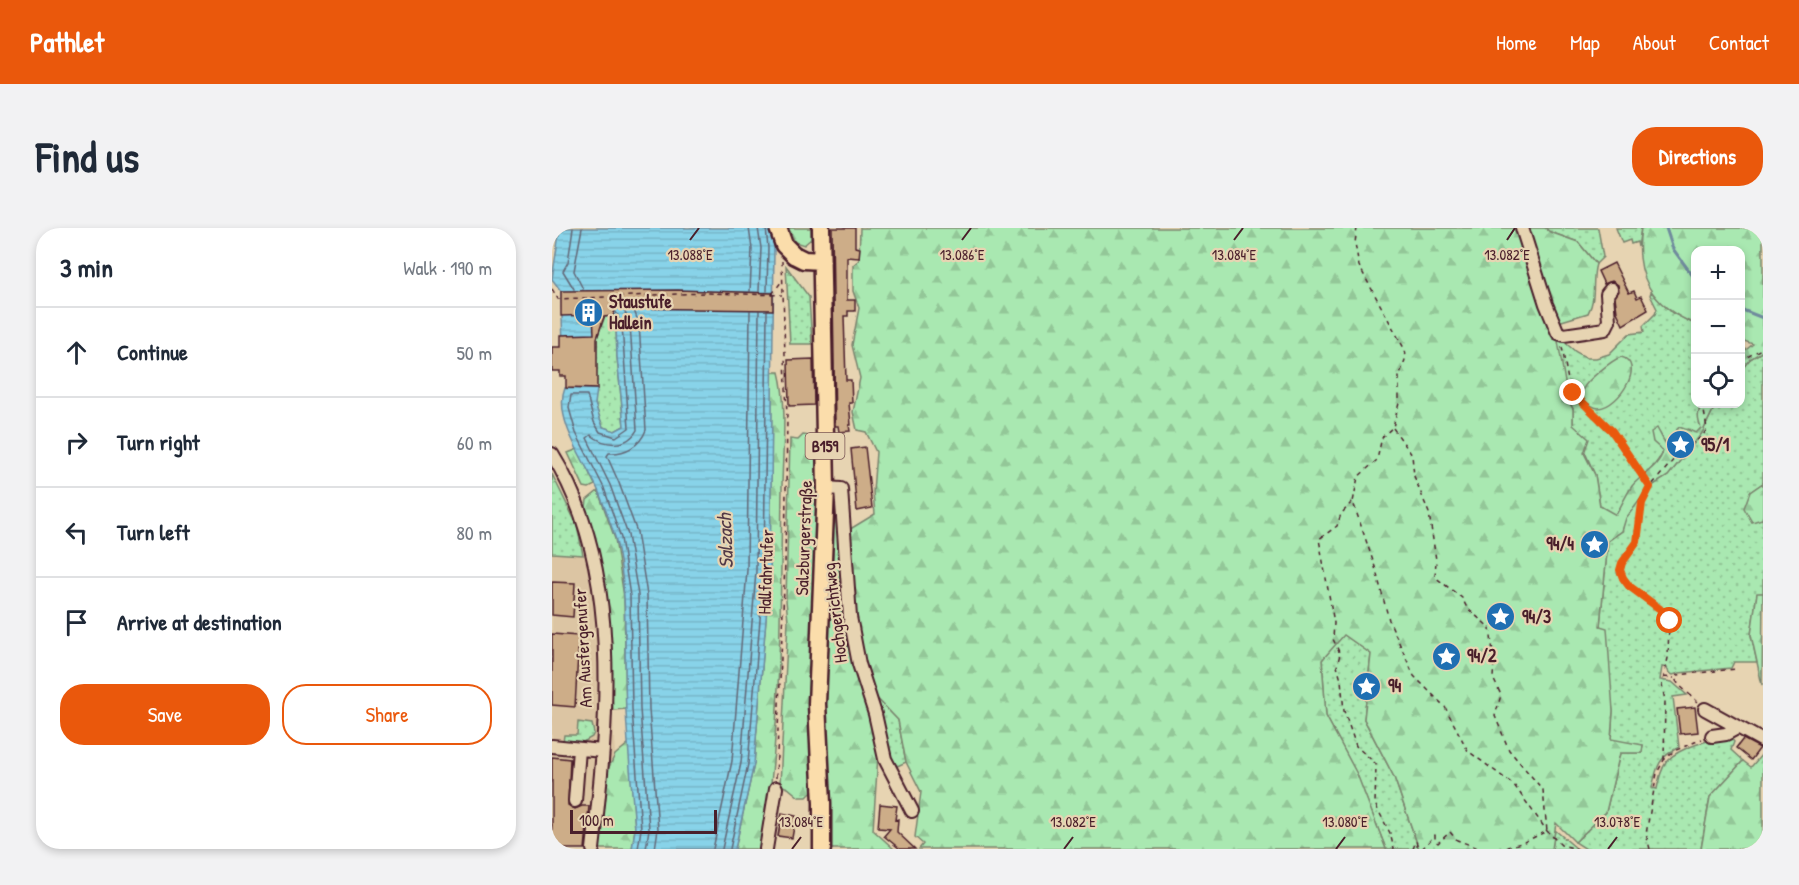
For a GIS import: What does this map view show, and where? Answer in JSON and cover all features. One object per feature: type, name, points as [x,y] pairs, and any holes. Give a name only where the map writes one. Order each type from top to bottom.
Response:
[{"type":"main road","points":[[778,228],[784,245],[794,255],[804,260],[822,261]]},
{"type":"main road","name":"Salzburgerstraße","points":[[821,228],[826,488],[817,704],[822,849]]},
{"type":"street","points":[[1522,228],[1558,333],[1564,335],[1605,329],[1609,321],[1606,294],[1611,289]]},
{"type":"street","name":"Am Ausfergenufer","points":[[552,454],[571,489],[587,533],[597,570],[603,626],[606,706],[593,849]]},
{"type":"street","name":"Hochgerichtweg","points":[[826,488],[841,489],[850,617],[856,654],[878,724],[885,759],[912,811]]},
{"type":"street","points":[[1705,709],[1763,741]]},
{"type":"street","points":[[1712,736],[1726,734],[1737,728]]},
{"type":"street","points":[[552,747],[602,751]]},
{"type":"street","points":[[575,801],[579,749]]},
{"type":"street","points":[[766,849],[776,788]]},
{"type":"path","points":[[1357,228],[1355,243],[1359,266],[1405,350],[1406,357],[1399,377],[1399,403],[1393,427],[1382,437],[1377,460],[1358,477],[1353,502],[1375,567],[1389,620],[1414,676],[1445,707],[1468,752],[1514,785],[1547,831],[1561,845],[1578,849]]},
{"type":"path","points":[[552,289],[558,299],[704,293],[771,294],[782,281]]},
{"type":"path","name":"Hallfahrtufer","points":[[771,294],[784,295],[787,418],[776,788]]},
{"type":"path","points":[[1555,328],[1562,348],[1569,386],[1577,398],[1612,431],[1650,487]]},
{"type":"path","points":[[1745,358],[1763,348]]},
{"type":"path","points":[[1664,760],[1665,701],[1662,685],[1668,658],[1670,621],[1660,609],[1629,586],[1620,570],[1622,563],[1637,542],[1642,503],[1650,487],[1682,450],[1702,437],[1707,429],[1704,411],[1706,408]]},
{"type":"path","points":[[1393,427],[1412,455],[1414,477],[1429,513],[1436,560],[1435,577],[1462,598],[1467,608],[1490,627],[1494,661],[1493,678],[1501,695],[1495,716],[1509,750],[1543,790],[1547,831]]},
{"type":"path","points":[[1353,502],[1341,514],[1337,526],[1319,539],[1319,547],[1334,623],[1333,639],[1340,654],[1337,666],[1341,680],[1344,711],[1356,746],[1376,764],[1375,804],[1390,833],[1394,849]]},
{"type":"path","points":[[1675,679],[1677,675],[1736,669]]},
{"type":"path","points":[[1664,677],[1675,679]]},
{"type":"path","points":[[1675,679],[1678,685],[1705,709]]},
{"type":"path","points":[[1650,849],[1646,834],[1648,818],[1657,773],[1664,760],[1674,751],[1692,742],[1712,736]]},
{"type":"path","points":[[1501,849],[1524,842],[1547,831]]},
{"type":"path","points":[[1422,849],[1435,835],[1435,841],[1438,843],[1450,832],[1457,840],[1481,849]]},
{"type":"path","points":[[1413,849],[1416,841],[1418,849]]},
{"type":"shaded area","points":[[598,550],[605,586],[615,755],[606,773],[598,849],[552,849],[552,553],[583,555]]},
{"type":"green space","points":[[788,228],[811,228],[811,239],[804,245],[795,242]]},
{"type":"green space","points":[[860,228],[1545,228],[1578,242],[1596,264],[1591,307],[1588,313],[1555,323],[1568,400],[1573,409],[1573,425],[1589,439],[1584,453],[1595,475],[1600,506],[1616,515],[1632,486],[1658,462],[1663,451],[1653,442],[1651,432],[1657,428],[1668,445],[1679,427],[1696,433],[1701,428],[1698,415],[1701,408],[1714,408],[1702,433],[1668,476],[1650,487],[1626,518],[1622,531],[1608,541],[1600,626],[1607,628],[1613,711],[1611,739],[1643,745],[1642,753],[1620,753],[1606,812],[1575,842],[1556,823],[1552,849],[1419,849],[1394,777],[1364,719],[1371,654],[1344,635],[1322,660],[1326,716],[1357,774],[1386,849],[919,849],[923,844],[915,837],[921,792],[906,762],[898,720],[870,691],[861,662],[847,531],[875,514],[873,492],[876,452],[866,432],[857,430],[853,412],[860,378],[852,345],[859,308],[853,291],[853,265],[859,260]]},
{"type":"green space","points":[[1545,228],[1598,228],[1603,257],[1596,264],[1578,242]]},
{"type":"green space","points":[[1616,228],[1641,228],[1638,247],[1637,242],[1631,244],[1630,240],[1622,243]]},
{"type":"green space","points":[[1641,228],[1763,228],[1763,351],[1745,365],[1745,351],[1753,344],[1745,341],[1745,246],[1691,246],[1691,322],[1667,308],[1649,287],[1640,260]]},
{"type":"green space","points":[[786,266],[809,297],[812,344],[790,344]]},
{"type":"green space","points":[[1651,292],[1672,313],[1691,322],[1691,408],[1700,408],[1701,428],[1696,434],[1688,429],[1675,433],[1668,445],[1659,432],[1662,455],[1649,472],[1633,486],[1616,516],[1600,506],[1595,475],[1573,425],[1573,409],[1568,400],[1555,334],[1587,358],[1609,354],[1629,334],[1644,332],[1643,326],[1657,309],[1650,295]]},
{"type":"green space","points":[[605,316],[613,316],[616,325],[624,426],[615,431],[603,427],[595,404],[597,338]]},
{"type":"green space","points":[[1763,351],[1763,483],[1750,492],[1762,519],[1763,515],[1763,593],[1757,594],[1751,635],[1757,662],[1734,662],[1731,668],[1673,675],[1667,668],[1662,667],[1660,680],[1672,682],[1687,695],[1673,697],[1679,747],[1660,763],[1652,788],[1657,789],[1663,767],[1672,756],[1687,748],[1715,739],[1730,737],[1734,742],[1731,750],[1743,761],[1710,797],[1701,849],[1586,849],[1575,842],[1606,812],[1620,753],[1641,753],[1643,745],[1611,740],[1613,711],[1600,626],[1608,541],[1622,531],[1625,518],[1650,487],[1668,476],[1702,433],[1714,408],[1745,408],[1745,365]]},
{"type":"green space","points":[[1621,357],[1628,361],[1631,367],[1631,375],[1622,393],[1615,400],[1599,408],[1582,399],[1583,389],[1589,381]]},
{"type":"green space","points":[[772,372],[779,372],[784,415],[777,715],[769,805],[762,849],[735,849],[754,764],[770,571]]},
{"type":"green space","points":[[803,435],[816,437],[819,460],[816,788],[807,797],[799,797],[780,785],[788,621],[786,600],[790,439],[798,440]]},
{"type":"green space","points":[[578,449],[595,485],[589,488],[584,487],[568,453]]},
{"type":"green space","points":[[552,474],[577,525],[583,555],[552,553]]},
{"type":"green space","points":[[1763,483],[1762,519],[1752,522],[1744,508],[1750,492]]},
{"type":"green space","points":[[598,491],[615,539],[624,597],[626,709],[613,710],[605,586],[586,508],[587,500]]},
{"type":"green space","points":[[832,498],[839,503],[848,627],[879,740],[873,830],[894,849],[829,849],[822,720]]},
{"type":"green space","points":[[1757,593],[1763,593],[1762,685],[1751,635]]},
{"type":"green space","points":[[1343,634],[1371,654],[1364,719],[1394,777],[1419,849],[1386,849],[1357,775],[1326,716],[1322,660]]},
{"type":"green space","points":[[870,691],[898,720],[906,762],[891,769]]},
{"type":"green space","points":[[578,722],[592,724],[594,733],[592,737],[580,744],[563,742],[564,735],[577,735]]},
{"type":"green space","points":[[629,743],[635,829],[632,849],[598,849],[606,773],[615,755]]},
{"type":"green space","points":[[1763,753],[1763,849],[1701,849],[1710,797],[1743,761],[1751,767]]},
{"type":"green space","points":[[1555,830],[1577,849],[1552,849]]},
{"type":"water","name":"Salzach","points":[[560,228],[772,228],[774,248],[770,571],[754,764],[735,849],[632,849],[635,829],[626,711],[624,602],[620,558],[598,490],[567,427],[562,400],[565,388],[597,389],[595,404],[603,427],[615,431],[624,426],[616,325],[613,317],[600,316],[593,346],[563,343],[561,291],[552,279]]},
{"type":"building","points":[[832,228],[855,228],[855,247],[860,248],[859,258],[847,257],[847,300],[855,300],[855,311],[848,311],[848,316],[844,316],[846,380],[851,380],[852,403],[849,403],[851,425],[849,425],[850,431],[839,432],[838,426],[835,426]]},
{"type":"building","points":[[1614,263],[1629,293],[1634,291],[1637,298],[1641,296],[1648,310],[1623,325],[1617,312],[1615,297],[1619,291],[1618,285],[1612,281],[1604,284],[1598,271]]},
{"type":"building","points":[[678,290],[773,293],[773,310],[616,308],[613,316],[604,317],[597,338],[597,389],[566,388],[566,376],[560,376],[560,371],[552,371],[552,347],[561,347],[561,335],[594,334],[593,315],[561,316],[561,291]]},
{"type":"building","points":[[813,359],[814,405],[789,406],[788,360]]},
{"type":"building","points":[[865,447],[872,508],[857,511],[851,449]]},
{"type":"building","points":[[552,582],[575,583],[573,617],[552,615]]},
{"type":"building","points":[[552,634],[579,636],[575,707],[552,705]]},
{"type":"building","points":[[1695,707],[1698,732],[1680,734],[1677,709]]},
{"type":"building","points":[[1743,739],[1760,748],[1751,760],[1736,748]]},
{"type":"building","points":[[552,757],[570,759],[568,805],[575,809],[589,806],[585,849],[552,849]]},
{"type":"building","points":[[880,804],[897,806],[895,820],[898,819],[897,832],[915,849],[900,849],[884,836],[890,829],[878,828]]},
{"type":"building","points":[[782,813],[796,816],[792,838],[778,836]]},
{"type":"waterway","points":[[1666,228],[1673,249],[1691,273]]},
{"type":"waterway","points":[[1745,311],[1763,318]]},
{"type":"place","name":"Staustufe Hallein","points":[[588,312]]},
{"type":"place","name":"95/1","points":[[1680,445]]},
{"type":"place","name":"94/4","points":[[1595,544]]},
{"type":"place","name":"94/3","points":[[1501,617]]},
{"type":"place","name":"94/2","points":[[1446,656]]},
{"type":"place","name":"94","points":[[1367,686]]},
{"type":"route","points":[[1573,393],[1604,421],[1650,487],[1642,503],[1637,542],[1622,563],[1620,570],[1629,586],[1660,609],[1670,621]]}]
